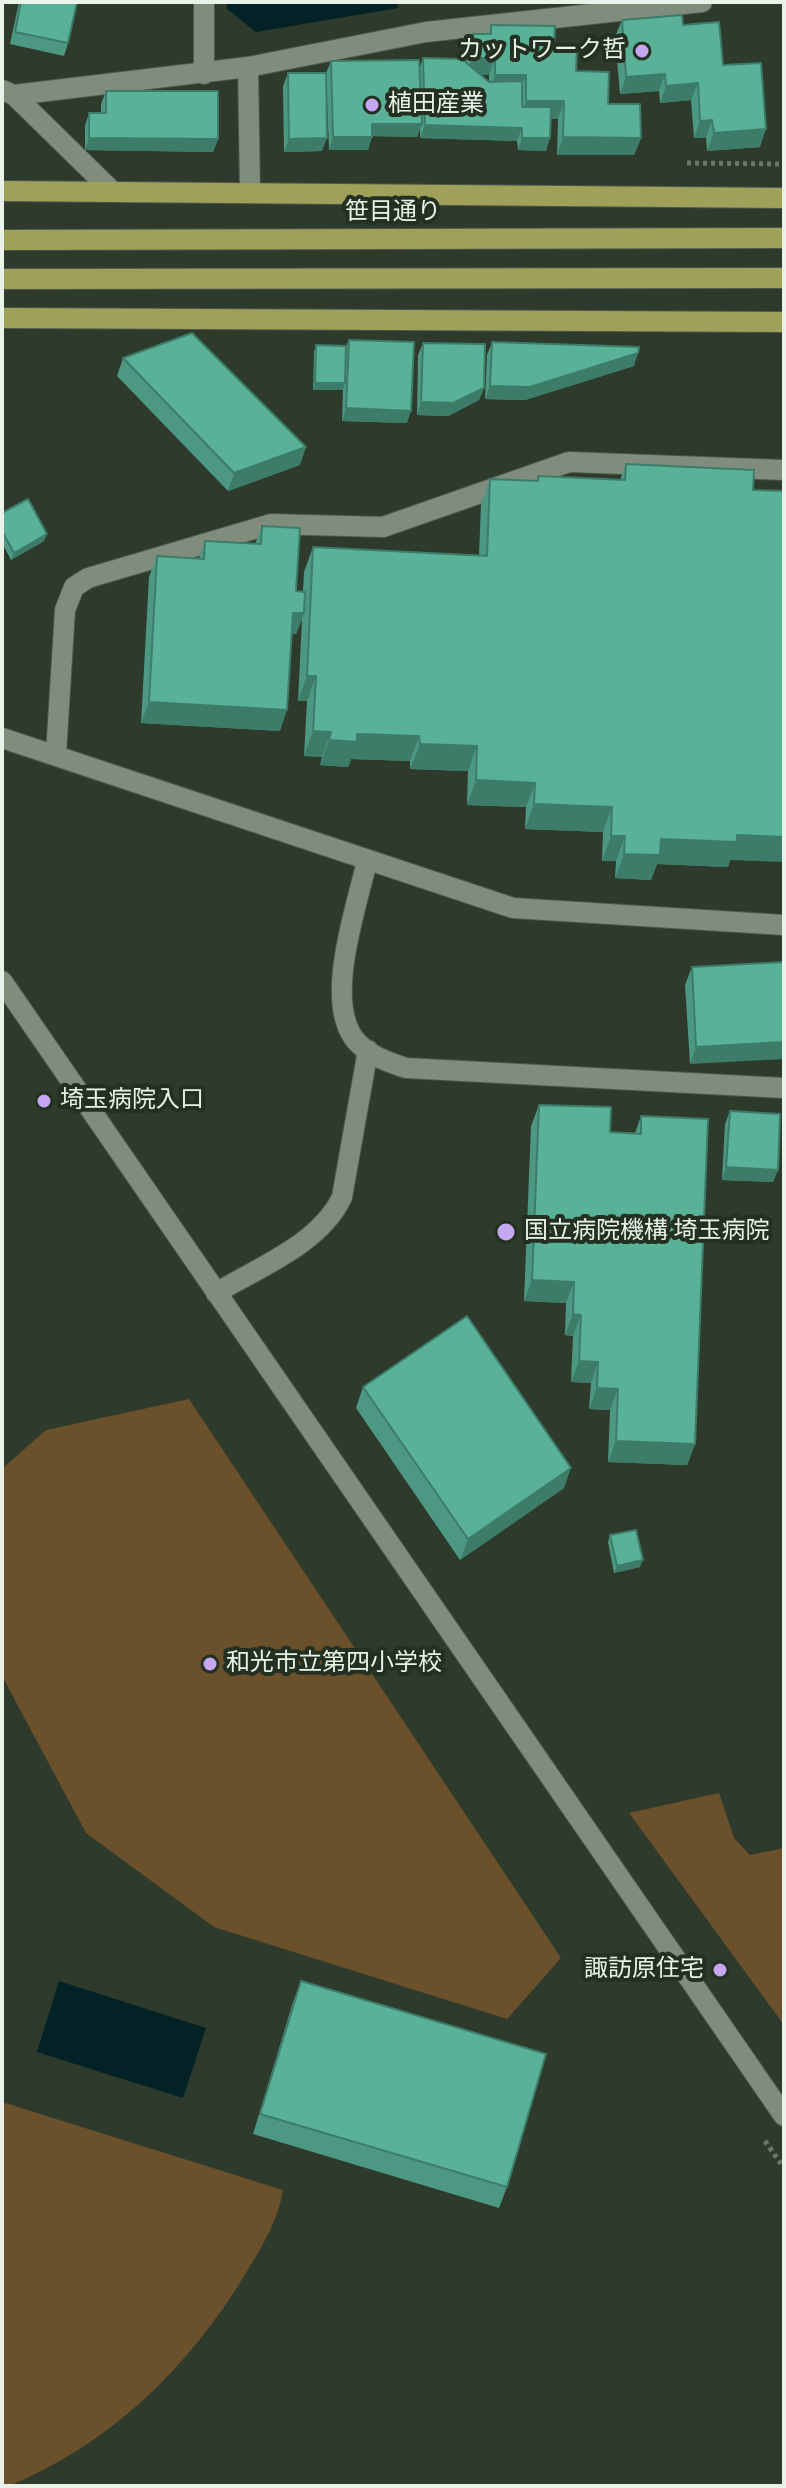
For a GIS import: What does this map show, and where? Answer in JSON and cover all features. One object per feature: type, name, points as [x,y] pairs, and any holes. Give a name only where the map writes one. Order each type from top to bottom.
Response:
[{"type":"main road","points":[[2,191],[784,198]]},
{"type":"main road","name":"笹目通り","points":[[2,240],[784,238]]},
{"type":"main road","points":[[2,279],[784,278]]},
{"type":"main road","points":[[2,318],[784,322]]},
{"type":"street","points":[[204,2],[204,74]]},
{"type":"street","points":[[8,92],[204,74],[426,32],[702,2]]},
{"type":"street","points":[[248,67],[250,191]]},
{"type":"street","points":[[8,92],[112,191]]},
{"type":"street","points":[[56,754],[65,610],[74,587],[88,578],[271,524],[383,527],[569,462],[784,470]]},
{"type":"street","points":[[2,738],[513,908],[784,925]]},
{"type":"street","points":[[367,861],[341,981],[343,1016],[356,1041],[378,1059],[406,1068],[784,1088]]},
{"type":"street","points":[[2,981],[784,2116]]},
{"type":"street","points":[[216,1293],[315,1233],[335,1210],[342,1197],[368,1050]]},
{"type":"shaded area","points":[[189,1399],[561,1958],[507,2019],[214,1927],[86,1833],[2,1676],[2,1469],[46,1430]]},
{"type":"shaded area","points":[[719,1793],[734,1838],[750,1855],[784,1848],[784,2025],[629,1813]]},
{"type":"shaded area","points":[[2,2102],[283,2190],[273,2225],[243,2278],[221,2312],[171,2373],[142,2401],[80,2449],[9,2486],[2,2486]]},
{"type":"water","points":[[227,2],[397,2],[398,8],[256,32],[227,9]]},
{"type":"water","points":[[59,1981],[206,2028],[183,2098],[37,2052]]},
{"type":"building","points":[[21,2],[77,2],[68,43],[15,32]]},
{"type":"building","points":[[682,15],[683,25],[719,22],[723,65],[761,63],[766,129],[714,133],[712,120],[700,121],[698,83],[666,86],[665,74],[626,77],[622,20]]},
{"type":"building","points":[[491,25],[555,26],[554,48],[577,48],[576,71],[609,72],[608,104],[640,104],[641,138],[563,137],[564,101],[526,101],[526,75],[495,75],[495,58],[472,58],[473,34],[491,34]]},
{"type":"building","points":[[423,58],[462,59],[489,82],[522,81],[522,107],[551,107],[550,138],[522,138],[522,128],[425,125]]},
{"type":"building","name":"植田産業","points":[[419,60],[422,124],[372,124],[372,137],[333,137],[331,61]]},
{"type":"building","points":[[288,73],[326,73],[327,138],[289,139]]},
{"type":"building","points":[[106,91],[218,91],[218,139],[89,138],[89,113],[106,113]]},
{"type":"building","points":[[192,333],[306,447],[234,473],[123,358]]},
{"type":"building","points":[[349,340],[414,342],[411,411],[346,408]]},
{"type":"building","points":[[492,342],[639,347],[638,353],[530,387],[490,386]]},
{"type":"building","points":[[423,343],[485,344],[484,388],[453,403],[421,402]]},
{"type":"building","points":[[316,345],[346,346],[345,383],[315,383]]},
{"type":"building","points":[[626,464],[754,470],[753,490],[784,491],[784,837],[737,835],[737,842],[661,839],[660,855],[624,854],[625,836],[611,836],[612,807],[534,804],[535,783],[476,780],[477,746],[420,744],[419,736],[357,734],[357,742],[329,740],[331,732],[313,731],[316,676],[307,676],[313,547],[487,556],[490,479],[538,481],[538,476],[625,480]]},
{"type":"building","points":[[28,499],[47,534],[14,553],[2,531],[2,513]]},
{"type":"building","points":[[262,526],[300,528],[296,591],[305,592],[304,613],[293,613],[287,710],[149,702],[157,556],[204,559],[205,541],[261,544]]},
{"type":"building","points":[[784,962],[784,1042],[696,1047],[692,967]]},
{"type":"building","points":[[539,1105],[611,1107],[610,1132],[641,1134],[641,1116],[708,1119],[695,1444],[616,1441],[618,1389],[597,1388],[598,1362],[579,1361],[581,1315],[573,1314],[574,1282],[532,1280]]},
{"type":"building","points":[[730,1111],[780,1114],[778,1170],[726,1167]]},
{"type":"building","points":[[467,1316],[571,1468],[468,1539],[363,1387]]},
{"type":"building","points":[[636,1530],[643,1560],[617,1566],[610,1535]]},
{"type":"building","points":[[301,1981],[546,2054],[507,2187],[260,2114]]},
{"type":"place","name":"カットワーク哲","points":[[642,51]]},
{"type":"place","name":"植田産業","points":[[372,105]]},
{"type":"place","name":"埼玉病院入口","points":[[44,1101]]},
{"type":"place","name":"国立病院機構 埼玉病院","points":[[506,1232]]},
{"type":"place","name":"和光市立第四小学校","points":[[210,1664]]},
{"type":"place","name":"諏訪原住宅","points":[[720,1970]]}]
